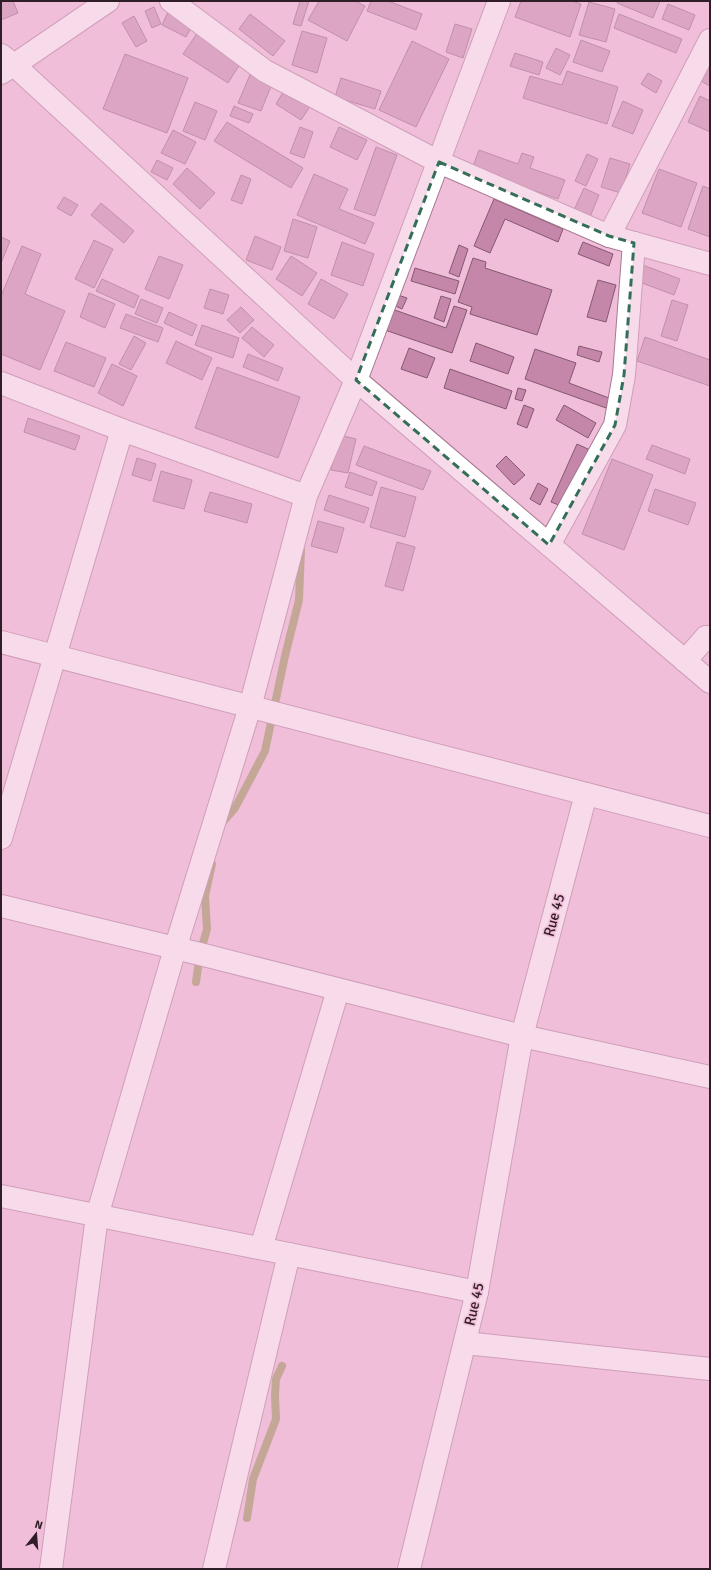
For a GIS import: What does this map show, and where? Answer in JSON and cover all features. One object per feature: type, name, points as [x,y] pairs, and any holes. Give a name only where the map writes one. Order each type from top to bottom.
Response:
[{"type":"street","points":[[108,1],[5,64],[356,380],[710,682]]},
{"type":"street","points":[[171,1],[265,71],[439,162],[609,236],[710,264]]},
{"type":"street","points":[[50,1569],[97,1216],[175,949],[250,707],[306,496],[356,380],[499,1]]},
{"type":"street","points":[[609,236],[708,45]]},
{"type":"street","points":[[549,545],[615,425],[624,375],[634,243]]},
{"type":"street","points":[[1,383],[122,430],[306,496]]},
{"type":"street","points":[[1,838],[122,430]]},
{"type":"street","points":[[685,661],[708,637]]},
{"type":"street","points":[[1,642],[710,826]]},
{"type":"street","name":"Rue 45","points":[[409,1569],[478,1292],[522,1036],[586,794]]},
{"type":"street","points":[[1,906],[522,1036],[709,1075]]},
{"type":"street","points":[[261,1248],[338,990]]},
{"type":"street","points":[[1,1196],[478,1292]]},
{"type":"street","points":[[214,1569],[289,1254]]},
{"type":"street","points":[[465,1343],[710,1369]]},
{"type":"highlighted area","points":[[439,162],[609,236],[634,243],[624,375],[615,425],[549,545],[356,380]]},
{"type":"building","points":[[1,1],[13,1],[18,13],[1,20]]},
{"type":"building","points":[[300,1],[309,1],[301,26],[293,24]]},
{"type":"building","points":[[319,1],[355,1],[365,6],[347,41],[308,20]]},
{"type":"building","points":[[371,1],[388,1],[422,14],[416,30],[367,11]]},
{"type":"building","points":[[521,1],[572,1],[581,4],[570,37],[515,17]]},
{"type":"building","points":[[618,1],[660,1],[653,18],[617,3]]},
{"type":"building","points":[[589,2],[615,9],[606,42],[579,35]]},
{"type":"building","points":[[668,4],[695,15],[689,30],[662,19]]},
{"type":"building","points":[[154,7],[161,24],[152,28],[145,11]]},
{"type":"building","points":[[168,12],[193,24],[186,37],[162,25]]},
{"type":"building","points":[[250,14],[285,41],[273,56],[239,29]]},
{"type":"building","points":[[619,14],[682,39],[676,53],[614,28]]},
{"type":"building","points":[[134,16],[147,41],[136,47],[122,23]]},
{"type":"building","points":[[455,24],[472,29],[463,58],[446,52]]},
{"type":"building","points":[[302,31],[327,38],[317,73],[292,65]]},
{"type":"building","points":[[198,32],[242,61],[228,83],[183,54]]},
{"type":"building","points":[[581,40],[610,51],[602,72],[573,62]]},
{"type":"building","points":[[412,41],[449,59],[416,127],[379,110]]},
{"type":"building","points":[[556,48],[570,55],[560,75],[546,68]]},
{"type":"building","points":[[515,53],[543,62],[539,75],[510,66]]},
{"type":"building","points":[[125,54],[188,78],[167,133],[103,109]]},
{"type":"building","points":[[710,63],[710,86],[701,81]]},
{"type":"building","points":[[252,70],[274,79],[261,111],[238,103]]},
{"type":"building","points":[[567,71],[618,87],[607,124],[523,98],[530,76],[562,85]]},
{"type":"building","points":[[648,73],[662,81],[656,93],[641,84]]},
{"type":"building","points":[[341,78],[381,91],[375,109],[335,97]]},
{"type":"building","points":[[285,89],[311,105],[301,120],[276,104]]},
{"type":"building","points":[[700,96],[710,101],[710,132],[688,122]]},
{"type":"building","points":[[623,101],[643,110],[633,134],[612,126]]},
{"type":"building","points":[[195,102],[217,111],[205,140],[183,131]]},
{"type":"building","points":[[234,106],[253,114],[249,123],[230,116]]},
{"type":"building","points":[[227,122],[303,168],[291,188],[214,141]]},
{"type":"building","points":[[300,127],[313,132],[304,158],[290,153]]},
{"type":"building","points":[[339,127],[367,140],[357,160],[330,147]]},
{"type":"building","points":[[173,130],[196,142],[185,164],[161,153]]},
{"type":"building","points":[[376,147],[397,155],[375,216],[354,209]]},
{"type":"building","points":[[479,150],[518,164],[522,153],[534,157],[530,168],[565,180],[558,199],[472,169]]},
{"type":"building","points":[[587,154],[598,159],[586,186],[575,181]]},
{"type":"building","points":[[610,158],[630,164],[621,193],[601,187]]},
{"type":"building","points":[[157,160],[173,168],[167,180],[151,172]]},
{"type":"building","points":[[187,168],[215,193],[200,209],[173,184]]},
{"type":"building","points":[[659,169],[697,183],[681,227],[642,213]]},
{"type":"building","points":[[314,174],[348,189],[339,209],[374,223],[365,244],[297,215]]},
{"type":"building","points":[[241,175],[251,179],[242,204],[231,200]]},
{"type":"building","points":[[703,186],[710,189],[710,237],[688,229]]},
{"type":"building","points":[[584,188],[599,195],[590,217],[574,210]]},
{"type":"building","points":[[64,197],[78,205],[71,216],[57,208]]},
{"type":"building","points":[[494,199],[563,229],[558,242],[505,219],[490,253],[474,246]]},
{"type":"building","points":[[101,203],[134,231],[124,243],[91,215]]},
{"type":"building","points":[[293,219],[317,227],[308,258],[284,251]]},
{"type":"building","points":[[255,236],[281,247],[272,270],[246,260]]},
{"type":"building","points":[[1,237],[10,241],[1,263]]},
{"type":"building","points":[[94,240],[113,249],[94,288],[75,279]]},
{"type":"building","points":[[342,242],[374,254],[363,286],[331,275]]},
{"type":"building","points":[[583,242],[613,254],[609,266],[578,254]]},
{"type":"building","points":[[459,245],[468,249],[459,277],[449,273]]},
{"type":"building","points":[[22,246],[41,254],[25,294],[65,311],[40,370],[1,354],[1,296]]},
{"type":"building","points":[[159,256],[183,265],[169,299],[145,289]]},
{"type":"building","points":[[291,256],[317,273],[302,296],[276,279]]},
{"type":"building","points":[[473,258],[486,262],[485,268],[552,290],[537,335],[470,314],[472,307],[458,302]]},
{"type":"building","points":[[640,264],[680,279],[674,295],[634,280]]},
{"type":"building","points":[[415,268],[459,281],[455,294],[411,281]]},
{"type":"building","points":[[102,279],[139,296],[134,308],[96,291]]},
{"type":"building","points":[[321,279],[348,294],[334,319],[308,304]]},
{"type":"building","points":[[598,280],[616,285],[606,322],[587,317]]},
{"type":"building","points":[[210,289],[229,295],[223,314],[204,308]]},
{"type":"building","points":[[89,293],[115,304],[105,328],[80,317]]},
{"type":"building","points":[[395,294],[407,298],[402,309],[391,304]]},
{"type":"building","points":[[441,296],[451,299],[444,322],[434,318]]},
{"type":"building","points":[[141,299],[163,308],[157,323],[135,314]]},
{"type":"building","points":[[672,300],[688,305],[677,341],[661,336]]},
{"type":"building","points":[[454,306],[467,310],[452,353],[382,329],[389,308],[446,328]]},
{"type":"building","points":[[241,307],[254,320],[240,333],[227,320]]},
{"type":"building","points":[[169,312],[197,325],[192,336],[164,323]]},
{"type":"building","points":[[126,314],[163,328],[158,342],[120,328]]},
{"type":"building","points":[[202,325],[239,338],[233,358],[195,345]]},
{"type":"building","points":[[252,327],[274,345],[264,357],[242,338]]},
{"type":"building","points":[[134,336],[146,343],[131,370],[119,364]]},
{"type":"building","points":[[645,337],[710,360],[710,386],[637,361]]},
{"type":"building","points":[[176,341],[212,358],[202,380],[166,363]]},
{"type":"building","points":[[66,342],[106,358],[94,387],[54,371]]},
{"type":"building","points":[[476,343],[514,357],[508,374],[470,361]]},
{"type":"building","points":[[579,346],[602,352],[599,362],[577,355]]},
{"type":"building","points":[[409,348],[435,358],[427,378],[401,369]]},
{"type":"building","points":[[535,349],[576,363],[569,383],[609,398],[606,408],[525,379]]},
{"type":"building","points":[[248,354],[283,368],[278,381],[243,367]]},
{"type":"building","points":[[112,364],[137,376],[123,406],[98,393]]},
{"type":"building","points":[[217,367],[300,397],[278,458],[195,428]]},
{"type":"building","points":[[450,369],[512,391],[506,409],[444,388]]},
{"type":"building","points":[[518,388],[526,390],[522,401],[515,399]]},
{"type":"building","points":[[524,405],[534,409],[527,428],[517,424]]},
{"type":"building","points":[[564,405],[596,423],[588,438],[556,420]]},
{"type":"building","points":[[28,418],[80,436],[75,450],[24,432]]},
{"type":"building","points":[[339,435],[356,439],[348,473],[331,470]]},
{"type":"building","points":[[577,444],[590,450],[564,507],[551,502]]},
{"type":"building","points":[[652,445],[690,459],[685,474],[646,459]]},
{"type":"building","points":[[364,446],[431,471],[423,490],[356,465]]},
{"type":"building","points":[[506,456],[525,475],[514,485],[496,466]]},
{"type":"building","points":[[137,458],[156,464],[151,481],[132,475]]},
{"type":"building","points":[[612,459],[653,475],[624,550],[582,534]]},
{"type":"building","points":[[161,471],[192,480],[184,509],[153,501]]},
{"type":"building","points":[[350,472],[377,482],[372,496],[345,487]]},
{"type":"building","points":[[538,483],[548,489],[540,505],[530,499]]},
{"type":"building","points":[[381,487],[416,497],[405,537],[370,527]]},
{"type":"building","points":[[655,489],[696,503],[688,525],[648,511]]},
{"type":"building","points":[[210,492],[252,504],[247,523],[204,511]]},
{"type":"building","points":[[329,495],[369,508],[364,523],[324,510]]},
{"type":"building","points":[[318,521],[344,528],[337,553],[311,546]]},
{"type":"building","points":[[397,542],[415,547],[403,591],[385,586]]},
{"type":"waterway","points":[[221,824],[235,808],[265,751],[285,656],[299,600],[301,550]]},
{"type":"waterway","points":[[196,982],[200,954],[207,929],[205,896],[212,864]]},
{"type":"waterway","points":[[247,1518],[253,1479],[276,1419],[276,1379],[282,1366]]}]
